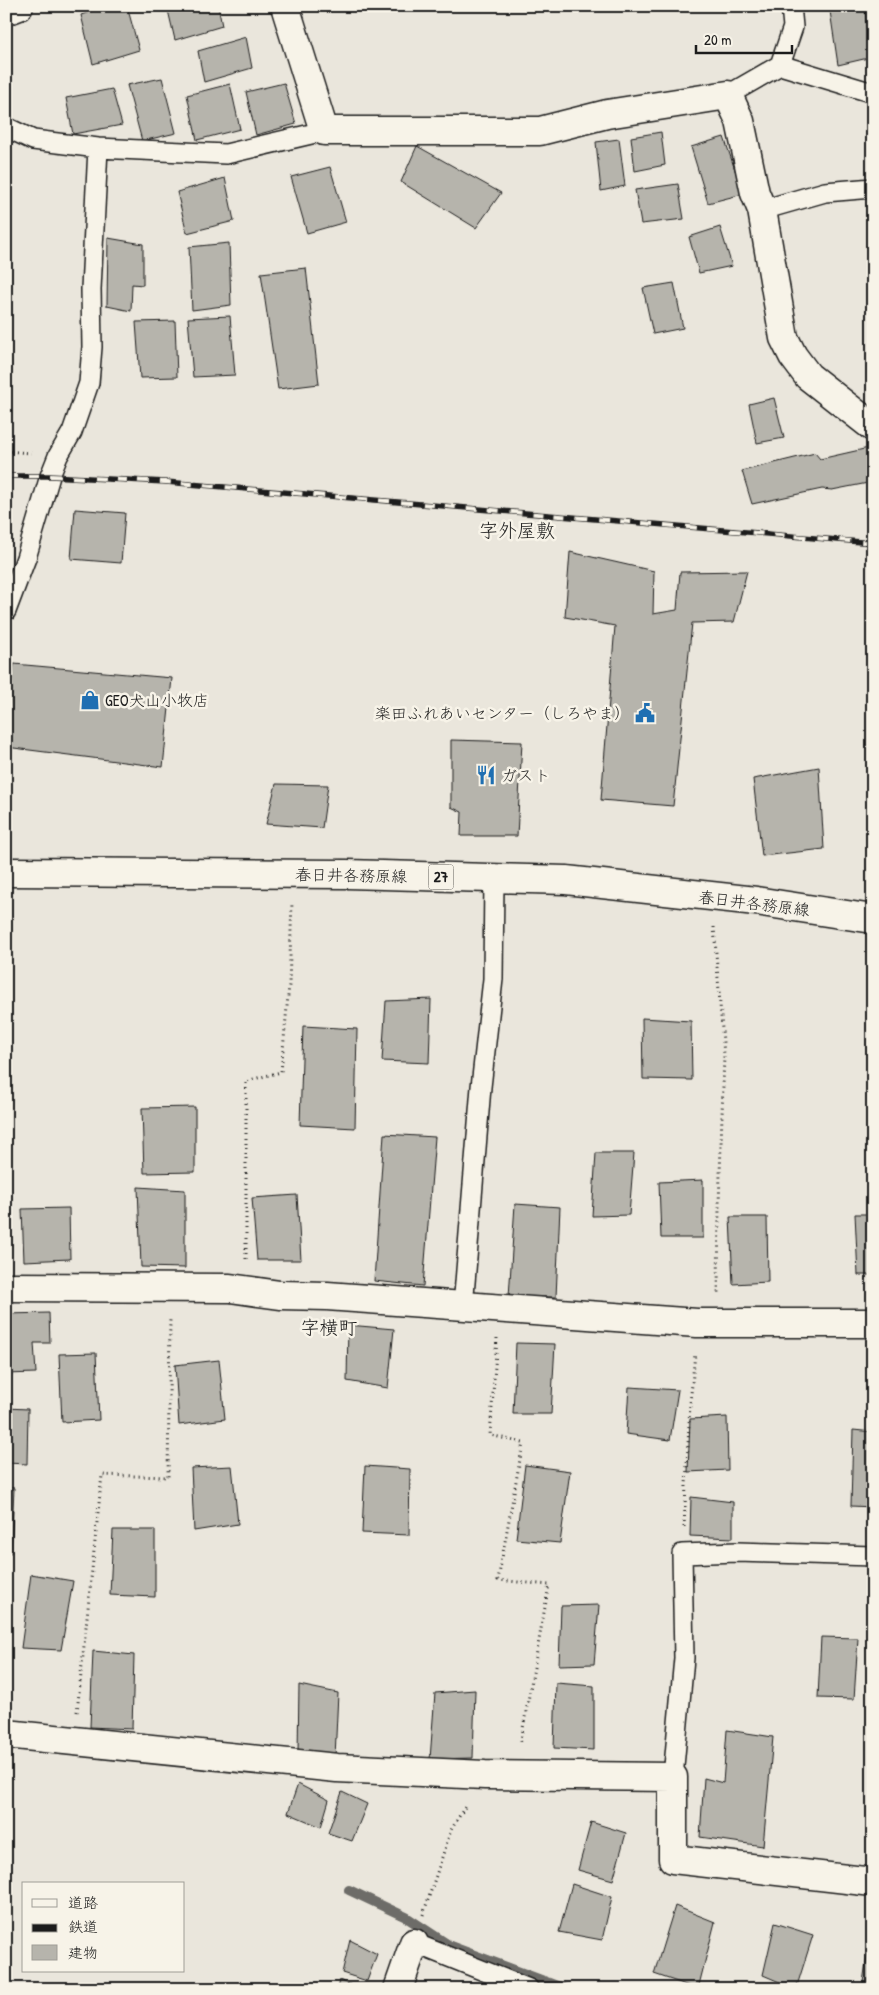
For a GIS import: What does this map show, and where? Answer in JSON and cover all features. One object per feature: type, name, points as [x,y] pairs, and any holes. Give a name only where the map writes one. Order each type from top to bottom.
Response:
[{"type":"street","points":[[6,11],[19,6]]},
{"type":"street","points":[[285,6],[324,131],[540,131],[607,114],[728,95],[740,121],[755,193],[762,210],[784,338],[808,376],[873,427]]},
{"type":"street","name":"春日井各務原線","points":[[6,872],[294,874],[566,880],[756,901],[873,919]]},
{"type":"street","points":[[6,1287],[230,1288],[280,1295],[327,1296],[499,1310],[708,1323],[873,1324]]},
{"type":"street","points":[[6,1734],[337,1768],[485,1775],[673,1777],[673,1860],[873,1882]]},
{"type":"street","points":[[398,1989],[414,1943]]},
{"type":"lane","points":[[728,95],[780,65],[793,27],[791,6]]},
{"type":"lane","points":[[780,65],[873,94]]},
{"type":"lane","points":[[6,127],[33,140],[98,148],[226,154],[324,131]]},
{"type":"lane","points":[[6,611],[26,558],[50,476],[58,456],[72,432],[89,383],[92,348],[91,289],[98,148]]},
{"type":"lane","points":[[762,210],[826,192],[873,188]]},
{"type":"lane","points":[[462,1307],[481,1087],[493,979],[494,878]]},
{"type":"lane","points":[[673,1777],[684,1658],[682,1554],[737,1552],[873,1556]]},
{"type":"lane","points":[[414,1943],[529,1989]]},
{"type":"path","points":[[246,1290],[246,1082],[281,1072],[289,985],[294,874]]},
{"type":"path","points":[[682,1554],[690,1404],[708,1323],[719,1205],[724,1055],[714,927]]},
{"type":"path","points":[[74,1741],[102,1475],[168,1477],[170,1288]]},
{"type":"path","points":[[499,1310],[490,1435],[523,1444],[498,1580],[549,1585],[514,1775]]},
{"type":"path","points":[[414,1943],[451,1830],[485,1775]]},
{"type":"building","points":[[106,6],[127,6],[139,50],[93,64],[81,15]]},
{"type":"building","points":[[167,6],[218,6],[222,26],[175,40]]},
{"type":"building","points":[[865,6],[868,58],[838,65],[830,11]]},
{"type":"building","points":[[246,37],[252,68],[204,82],[198,51]]},
{"type":"building","points":[[162,78],[176,133],[142,141],[127,85]]},
{"type":"building","points":[[284,83],[296,124],[256,135],[246,92]]},
{"type":"building","points":[[230,84],[240,129],[197,140],[187,95]]},
{"type":"building","points":[[112,89],[122,125],[73,134],[66,98]]},
{"type":"building","points":[[661,132],[665,165],[635,171],[631,137]]},
{"type":"building","points":[[724,137],[743,194],[708,203],[691,147]]},
{"type":"building","points":[[619,139],[625,186],[601,191],[596,142]]},
{"type":"building","points":[[417,146],[501,193],[476,228],[401,182]]},
{"type":"building","points":[[330,167],[346,222],[307,233],[291,177]]},
{"type":"building","points":[[225,178],[234,221],[187,233],[177,192]]},
{"type":"building","points":[[678,184],[684,219],[641,224],[635,190]]},
{"type":"building","points":[[720,227],[732,266],[699,273],[689,237]]},
{"type":"building","points":[[108,238],[143,244],[143,285],[132,284],[131,311],[107,306]]},
{"type":"building","points":[[229,243],[231,305],[192,310],[189,247]]},
{"type":"building","points":[[306,268],[319,384],[278,389],[261,273]]},
{"type":"building","points":[[674,283],[683,328],[653,334],[643,288]]},
{"type":"building","points":[[230,316],[235,375],[193,377],[188,318]]},
{"type":"building","points":[[175,321],[177,377],[140,378],[136,322]]},
{"type":"building","points":[[774,398],[784,438],[757,443],[749,404]]},
{"type":"building","points":[[873,447],[873,482],[832,490],[822,489],[752,504],[742,471],[815,453],[820,459]]},
{"type":"building","points":[[75,509],[125,513],[121,563],[71,559]]},
{"type":"building","name":"楽田ふれあいセンター（しろやま）","points":[[570,552],[654,571],[653,614],[677,610],[680,572],[747,571],[734,622],[692,623],[673,806],[601,800],[615,626],[565,617]]},
{"type":"building","name":"GEO犬山小牧店","points":[[14,664],[172,678],[163,767],[6,747],[6,728]]},
{"type":"building","name":"ガスト","points":[[451,740],[522,742],[517,836],[461,836],[462,812],[451,807]]},
{"type":"building","points":[[819,767],[824,849],[762,856],[753,779]]},
{"type":"building","points":[[276,784],[328,785],[322,828],[266,824]]},
{"type":"building","points":[[870,796],[873,796],[873,840],[869,840]]},
{"type":"building","points":[[431,999],[429,1063],[382,1061],[386,1001]]},
{"type":"building","points":[[642,1018],[691,1021],[692,1080],[643,1079]]},
{"type":"building","points":[[303,1026],[357,1029],[355,1128],[300,1125]]},
{"type":"building","points":[[195,1107],[195,1172],[144,1173],[142,1108]]},
{"type":"building","points":[[384,1134],[435,1137],[423,1286],[374,1281]]},
{"type":"building","points":[[596,1153],[634,1153],[629,1215],[592,1216]]},
{"type":"building","points":[[703,1180],[703,1238],[661,1238],[659,1182]]},
{"type":"building","points":[[138,1187],[185,1190],[185,1268],[141,1267]]},
{"type":"building","points":[[297,1195],[301,1260],[257,1260],[252,1198]]},
{"type":"building","points":[[515,1204],[560,1207],[556,1297],[509,1297]]},
{"type":"building","points":[[69,1208],[70,1259],[24,1261],[22,1209]]},
{"type":"building","points":[[855,1214],[873,1214],[873,1275],[858,1275]]},
{"type":"building","points":[[730,1217],[767,1217],[768,1282],[733,1284]]},
{"type":"building","points":[[49,1313],[50,1343],[34,1343],[36,1373],[6,1374],[6,1314]]},
{"type":"building","points":[[348,1325],[394,1329],[388,1388],[347,1381]]},
{"type":"building","points":[[516,1343],[555,1344],[551,1414],[513,1414]]},
{"type":"building","points":[[96,1353],[99,1420],[62,1422],[59,1354]]},
{"type":"building","points":[[219,1360],[225,1419],[179,1425],[175,1365]]},
{"type":"building","points":[[629,1387],[678,1390],[670,1440],[626,1434]]},
{"type":"building","points":[[6,1408],[28,1409],[27,1464],[6,1463]]},
{"type":"building","points":[[727,1417],[728,1470],[688,1472],[690,1419]]},
{"type":"building","points":[[853,1430],[873,1432],[873,1507],[851,1506]]},
{"type":"building","points":[[525,1465],[570,1471],[560,1543],[516,1539]]},
{"type":"building","points":[[232,1466],[238,1524],[194,1531],[191,1468]]},
{"type":"building","points":[[365,1466],[410,1469],[409,1535],[362,1533]]},
{"type":"building","points":[[6,1487],[14,1488],[11,1553],[6,1553]]},
{"type":"building","points":[[691,1497],[733,1502],[733,1538],[690,1536]]},
{"type":"building","points":[[113,1530],[155,1530],[155,1597],[110,1595]]},
{"type":"building","points":[[31,1574],[73,1581],[61,1650],[21,1648]]},
{"type":"building","points":[[599,1605],[594,1664],[559,1665],[561,1606]]},
{"type":"building","points":[[821,1637],[858,1638],[854,1699],[818,1698]]},
{"type":"building","points":[[93,1651],[134,1655],[132,1729],[90,1727]]},
{"type":"building","points":[[556,1683],[594,1686],[594,1750],[554,1748]]},
{"type":"building","points":[[299,1685],[338,1693],[335,1757],[298,1753]]},
{"type":"building","points":[[475,1690],[473,1758],[430,1759],[435,1693]]},
{"type":"building","points":[[727,1730],[773,1737],[763,1846],[700,1837],[704,1778],[723,1783]]},
{"type":"building","points":[[298,1784],[329,1800],[321,1827],[288,1813]]},
{"type":"building","points":[[342,1792],[367,1804],[352,1841],[328,1833]]},
{"type":"building","points":[[591,1822],[626,1833],[613,1880],[578,1870]]},
{"type":"building","points":[[572,1884],[612,1897],[602,1940],[559,1932]]},
{"type":"building","points":[[675,1906],[715,1922],[698,1989],[654,1974]]},
{"type":"building","points":[[775,1923],[813,1935],[796,1989],[763,1975]]},
{"type":"building","points":[[871,1929],[873,1930],[873,1989],[862,1989]]},
{"type":"building","points":[[350,1940],[377,1954],[367,1981],[342,1973]]},
{"type":"building","points":[[339,1980],[361,1989],[337,1989]]},
{"type":"waterway","points":[[349,1890],[406,1917],[450,1946],[565,1989]]},
{"type":"railway","points":[[6,476],[50,476],[166,482],[873,543]]},
{"type":"place","name":"GEO犬山小牧店","points":[[90,700]]},
{"type":"place","name":"楽田ふれあいセンター（しろやま）","points":[[645,713]]},
{"type":"place","name":"ガスト","points":[[486,775]]},
{"type":"district","name":"字外屋敷","points":[[517,530]]},
{"type":"district","name":"字横町","points":[[329,1327]]}]
